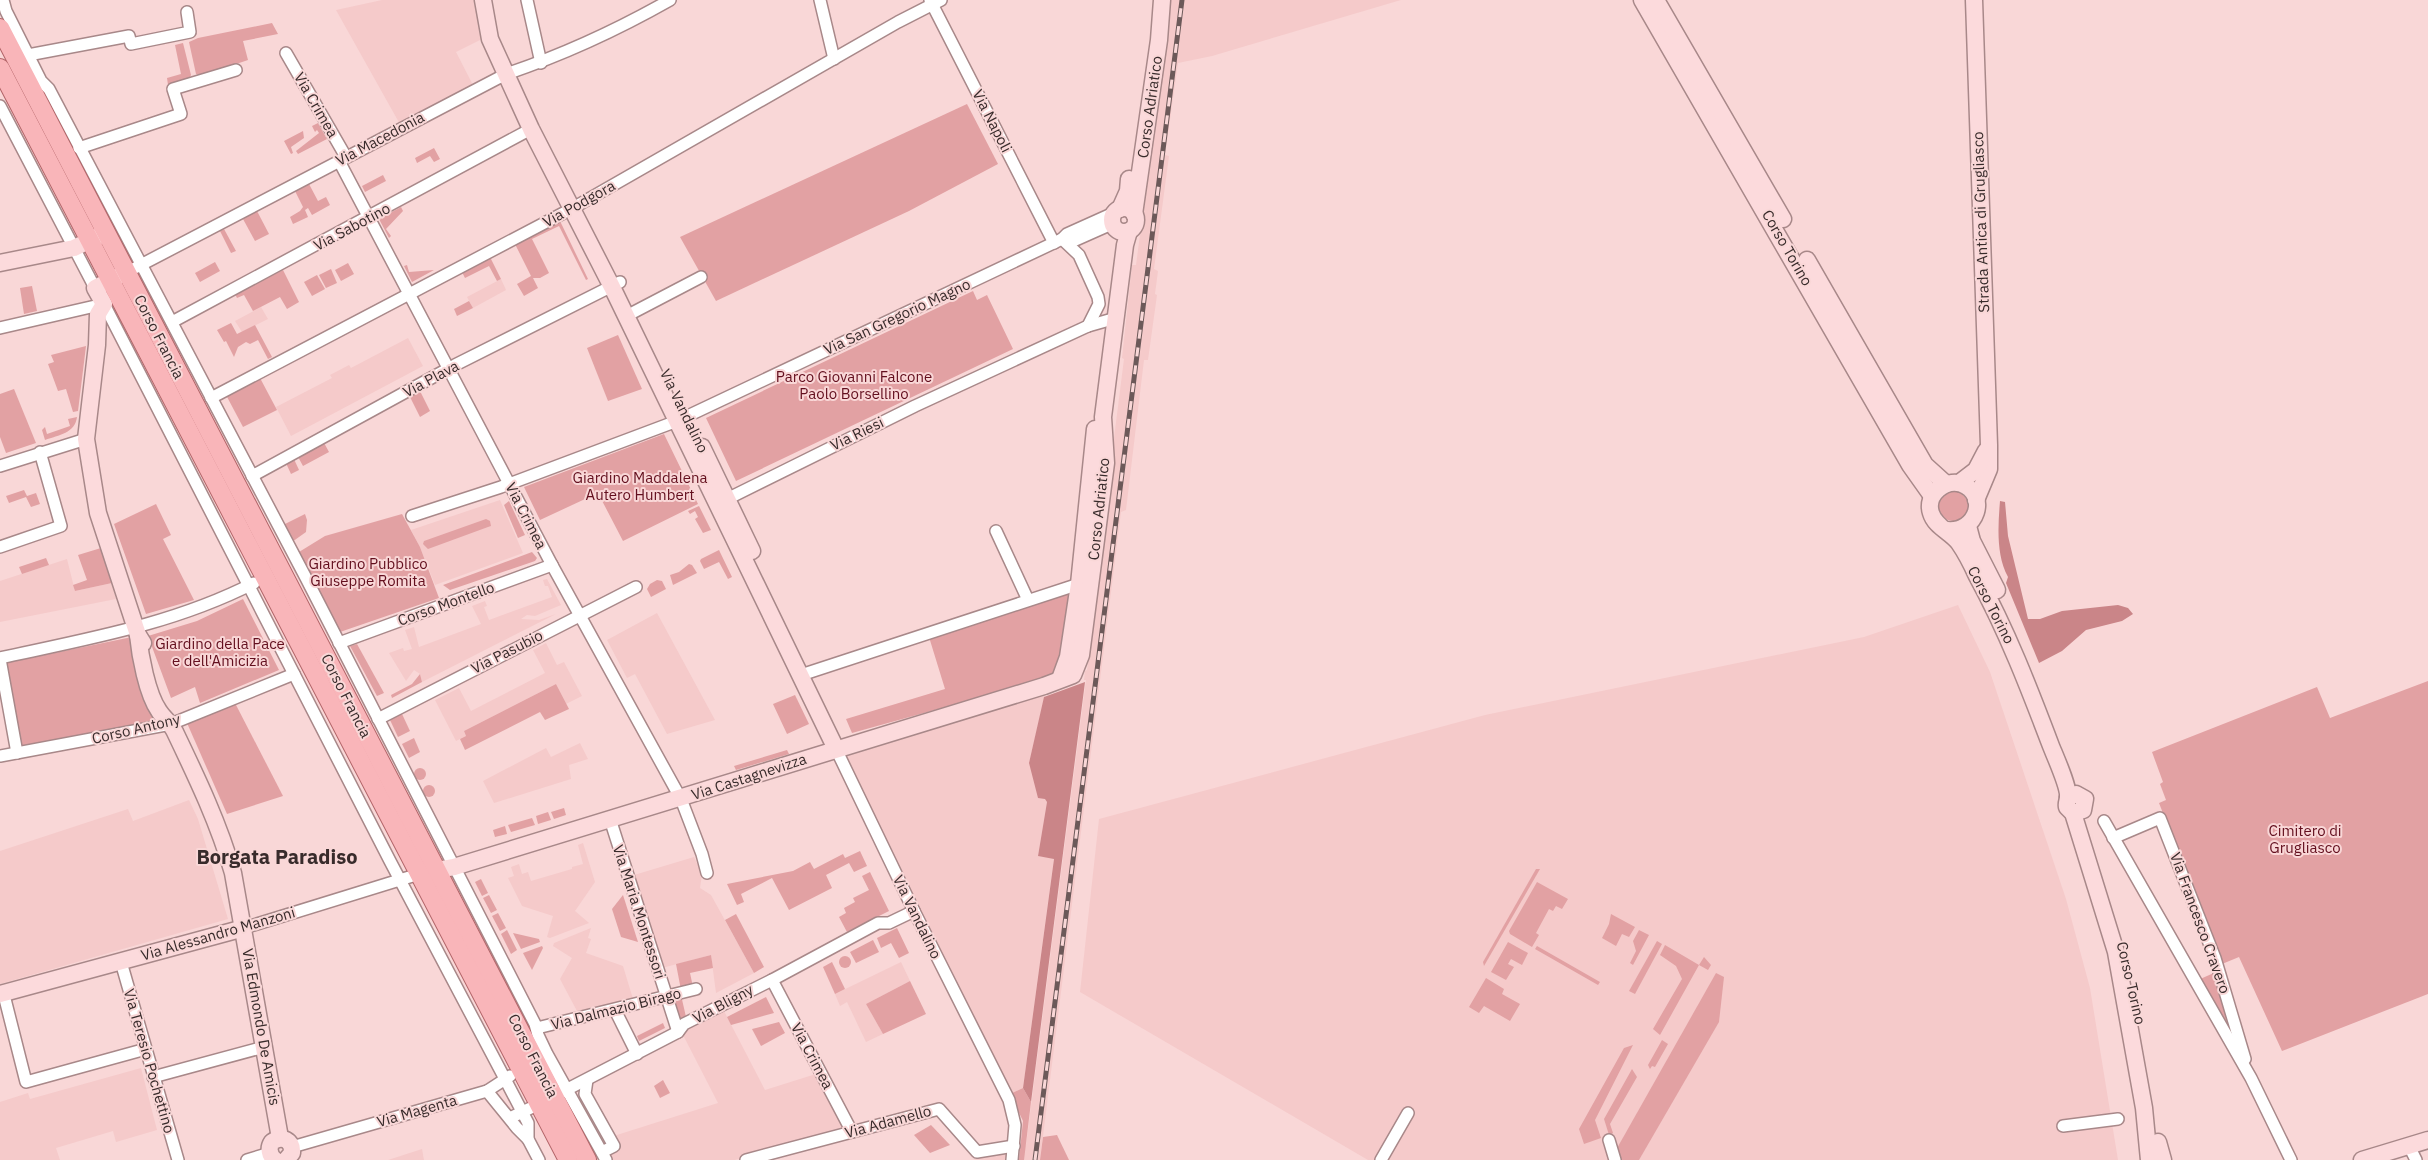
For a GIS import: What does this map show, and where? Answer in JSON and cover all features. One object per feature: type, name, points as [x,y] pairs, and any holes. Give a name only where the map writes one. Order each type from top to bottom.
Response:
[{"type":"main road","name":"Corso Francia","points":[[0,28],[126,272],[418,874],[479,989],[529,1067],[554,1096],[598,1157]]},
{"type":"main road","name":"Corso Francia","points":[[2,77],[106,233]]},
{"type":"main road","name":"Corso Francia","points":[[272,574],[436,869],[529,1067]]},
{"type":"main road","name":"Corso Francia","points":[[554,1096],[568,1160]]},
{"type":"street","name":"Corso Francia","points":[[3,0],[28,55],[79,148],[106,233]]},
{"type":"street","name":"Via Vandalino","points":[[482,0],[490,39],[532,129],[573,208],[585,213],[616,285],[806,674],[836,749],[914,911],[1009,1100],[1015,1125],[1012,1160]]},
{"type":"street","points":[[527,0],[541,63]]},
{"type":"street","name":"Via Macedonia","points":[[95,288],[506,74],[541,63],[620,28],[670,0]]},
{"type":"street","points":[[820,0],[834,59]]},
{"type":"street","name":"Corso Adriatico","points":[[1060,679],[1073,675],[1081,655],[1106,463],[1103,417],[1125,245],[1121,220],[1128,191],[1152,0]]},
{"type":"street","name":"Corso Adriatico","points":[[1060,679],[1068,657],[1079,584],[1095,445],[1095,422],[1118,237],[1159,40],[1162,0]]},
{"type":"street","name":"Corso Torino","points":[[1642,0],[1910,464],[1932,496],[1931,514],[1936,524],[1947,530],[1960,544],[2001,620],[2057,762],[2076,803],[2116,952],[2141,1090],[2150,1160]]},
{"type":"street","name":"Corso Torino","points":[[1656,0],[1925,465],[1952,484],[1969,489],[1976,500]]},
{"type":"street","name":"Strada Antica di Grugliasco","points":[[1974,0],[1989,445],[1989,469],[1976,500]]},
{"type":"street","name":"Via Podgora","points":[[211,398],[573,208],[934,1]]},
{"type":"street","name":"Via Napoli","points":[[934,1],[1058,241],[1079,255],[1098,297],[1098,304],[1088,326]]},
{"type":"street","points":[[28,55],[128,36],[131,44],[190,32],[187,12]]},
{"type":"street","name":"Via Crimea","points":[[286,53],[343,159],[369,218],[552,565],[681,799],[702,854],[707,873]]},
{"type":"street","points":[[79,148],[181,114],[173,89],[236,70]]},
{"type":"street","points":[[0,106],[522,1112],[529,1127],[528,1140]]},
{"type":"street","name":"Via Sabotino","points":[[172,322],[532,129]]},
{"type":"street","name":"Via San Gregorio Magno","points":[[510,484],[682,419],[1058,241],[1067,234],[1121,220]]},
{"type":"street","points":[[0,263],[74,248],[106,233]]},
{"type":"street","name":"Corso Francia","points":[[126,272],[172,322],[378,718],[537,1028],[554,1096]]},
{"type":"street","points":[[634,312],[700,277]]},
{"type":"street","name":"Via Vandalino","points":[[616,285],[634,312],[682,419]]},
{"type":"street","name":"Via Plava","points":[[252,476],[449,368],[616,285]]},
{"type":"street","points":[[0,328],[104,304]]},
{"type":"street","name":"Via Edmondo De Amicis","points":[[104,304],[98,314],[97,345],[86,439],[98,513],[137,632],[156,672],[166,702],[169,722],[222,837],[240,900],[264,1047],[286,1148]]},
{"type":"street","name":"Via Riesi","points":[[722,502],[915,406],[1088,326],[1109,320]]},
{"type":"street","points":[[0,466],[86,439]]},
{"type":"street","name":"Strada Antica di Grugliasco","points":[[1952,484],[1976,470],[1989,445]]},
{"type":"street","points":[[0,547],[61,526],[40,452]]},
{"type":"street","points":[[412,516],[510,484]]},
{"type":"street","points":[[1932,496],[1937,489],[1952,484]]},
{"type":"street","points":[[1947,530],[1959,530],[1968,526],[1977,510],[1976,500]]},
{"type":"street","name":"Corso Torino","points":[[1968,526],[1972,541],[2028,653],[2125,951],[2140,1016],[2161,1160]]},
{"type":"street","points":[[996,531],[1028,600]]},
{"type":"street","name":"Corso Montello","points":[[339,643],[552,565]]},
{"type":"street","points":[[17,754],[0,658],[137,632],[249,586],[272,574]]},
{"type":"street","points":[[806,674],[1079,584]]},
{"type":"street","name":"Via Pasubio","points":[[378,718],[636,587]]},
{"type":"street","name":"Corso Antony","points":[[0,756],[169,722],[294,674]]},
{"type":"street","name":"Via Castagnevizza","points":[[436,869],[454,867],[681,799],[1060,679]]},
{"type":"street","name":"Via Francesco Cravero","points":[[2113,838],[2160,818],[2215,958],[2251,1078]]},
{"type":"street","name":"Via Maria Montessori","points":[[610,819],[678,1032]]},
{"type":"street","name":"Via Francesco Cravero","points":[[2104,821],[2251,1078],[2291,1160]]},
{"type":"street","name":"Via Alessandro Manzoni","points":[[2,995],[244,928],[400,878],[436,869]]},
{"type":"street","name":"Via Bligny","points":[[510,1118],[637,1054],[678,1032],[684,1024],[772,980],[878,923],[889,923],[914,911]]},
{"type":"street","name":"Via Teresio Pochettino","points":[[121,962],[178,1160]]},
{"type":"street","name":"Via Crimea","points":[[772,980],[852,1132]]},
{"type":"street","points":[[462,997],[479,989]]},
{"type":"street","name":"Via Dalmazio Birago","points":[[537,1028],[667,999],[696,990]]},
{"type":"street","points":[[2,995],[26,1082],[146,1049]]},
{"type":"street","points":[[615,1010],[637,1054]]},
{"type":"street","points":[[154,1076],[264,1047]]},
{"type":"street","name":"Via Magenta","points":[[286,1148],[487,1091],[529,1067]]},
{"type":"street","points":[[587,1080],[585,1094],[614,1146],[598,1157]]},
{"type":"street","points":[[487,1091],[528,1140],[539,1160]]},
{"type":"street","name":"Via Adamello","points":[[746,1160],[939,1109],[976,1152],[1014,1146]]},
{"type":"street","points":[[1380,1160],[1408,1113]]},
{"type":"street","points":[[2063,1126],[2118,1119]]},
{"type":"street","points":[[1609,1140],[1615,1160]]},
{"type":"street","points":[[2362,1160],[2413,1153],[2428,1140]]},
{"type":"street","points":[[247,1160],[273,1157],[272,1142],[286,1148]]},
{"type":"shaded area","points":[[382,0],[481,0],[488,36],[456,52],[475,89],[401,126],[336,10]]},
{"type":"shaded area","points":[[1171,0],[1401,0],[1212,56],[1178,63],[1165,155],[1169,156],[1154,269],[1158,271],[1155,294],[1157,295],[1148,360],[1144,360],[1126,510],[1121,512],[1040,1160],[973,1160],[1026,1145],[1107,509],[1106,501],[1124,359],[1122,358],[1132,265],[1136,265]]},
{"type":"shaded area","points":[[501,279],[506,290],[473,308],[467,297]]},
{"type":"shaded area","points":[[261,307],[268,319],[242,332],[235,321]]},
{"type":"shaded area","points":[[408,338],[423,366],[291,436],[276,407],[332,378],[330,375],[349,365],[351,368]]},
{"type":"shaded area","points":[[500,500],[523,553],[435,585],[411,530]]},
{"type":"shaded area","points":[[2000,501],[2005,502],[2008,536],[2028,619],[2040,619],[2062,611],[2118,605],[2128,608],[2133,614],[2122,621],[2086,630],[2062,651],[2039,663],[2006,583],[2008,577],[2001,559],[1999,540]]},
{"type":"shaded area","points":[[67,559],[75,591],[112,583],[116,599],[0,622],[0,581]]},
{"type":"shaded area","points":[[547,579],[561,605],[535,616],[527,615],[521,619],[539,620],[556,614],[422,682],[420,674],[414,670],[406,681],[389,653],[403,648],[404,651],[412,649],[405,630],[414,627],[419,647],[481,624],[472,606],[485,601],[487,606],[484,607],[489,620],[552,597],[548,586],[545,586],[543,580]]},
{"type":"shaded area","points":[[1958,605],[1990,672],[2066,899],[2090,988],[2118,1160],[1368,1160],[1080,992],[1099,819],[1485,715],[1864,637]]},
{"type":"shaded area","points":[[657,613],[715,720],[667,734],[635,674],[627,678],[607,640]]},
{"type":"shaded area","points":[[546,643],[557,665],[564,662],[582,696],[566,704],[556,684],[464,731],[466,736],[456,741],[435,700],[459,688],[471,711],[545,673],[533,650]]},
{"type":"shaded area","points":[[1085,682],[1031,1102],[1023,1088],[1054,859],[1038,856],[1047,802],[1045,799],[1038,798],[1029,763],[1044,697]]},
{"type":"shaded area","points":[[1046,691],[1029,763],[1047,802],[1038,856],[1054,858],[1023,1088],[1010,1094],[838,750]]},
{"type":"shaded area","points":[[580,743],[588,759],[569,765],[571,779],[494,803],[483,781],[546,748],[551,757]]},
{"type":"shaded area","points":[[189,800],[198,819],[228,919],[0,984],[0,851],[128,809],[133,821]]},
{"type":"shaded area","points":[[583,843],[595,882],[575,911],[589,923],[550,938],[547,937],[553,916],[522,906],[508,878],[514,876],[511,867],[519,864],[522,874],[528,872],[531,881],[572,869],[572,867],[583,864],[578,845]]},
{"type":"shaded area","points":[[694,857],[702,874],[700,888],[711,895],[754,973],[716,993],[711,955],[662,968],[634,875]]},
{"type":"shaded area","points":[[591,928],[588,938],[591,939],[586,953],[623,966],[633,999],[577,1011],[560,979],[572,958],[553,946],[554,943]]},
{"type":"shaded area","points":[[901,962],[910,981],[866,1004],[883,1034],[866,1042],[847,1002],[840,1006],[835,994]]},
{"type":"shaded area","points":[[724,1011],[765,1090],[819,1073],[849,1131],[837,1132],[735,1160],[589,1160],[582,1146],[718,1103],[682,1033]]},
{"type":"shaded area","points":[[141,1068],[157,1130],[116,1142],[113,1131],[56,1148],[60,1160],[0,1160],[0,1102],[28,1093],[30,1099]]},
{"type":"shaded area","points":[[422,1149],[424,1160],[388,1160]]},
{"type":"green space","points":[[272,23],[278,34],[243,41],[248,60],[201,76],[196,74],[189,42],[198,38]]},
{"type":"green space","points":[[183,43],[191,75],[189,79],[168,85],[167,78],[181,74],[175,45]]},
{"type":"green space","points":[[967,104],[998,164],[909,211],[716,301],[680,237]]},
{"type":"green space","points":[[318,123],[327,139],[298,154],[296,151],[319,133],[317,130],[315,132],[312,126]]},
{"type":"green space","points":[[303,131],[304,138],[291,147],[293,153],[291,154],[284,141]]},
{"type":"green space","points":[[434,148],[440,159],[434,162],[430,156],[417,163],[415,158]]},
{"type":"green space","points":[[383,175],[386,181],[365,192],[362,186]]},
{"type":"green space","points":[[309,184],[318,201],[326,197],[330,205],[312,215],[308,208],[305,210],[308,217],[293,224],[290,217],[303,207],[295,191]]},
{"type":"green space","points":[[401,207],[403,211],[386,229],[391,236],[389,238],[379,219]]},
{"type":"green space","points":[[257,211],[269,234],[255,241],[243,219]]},
{"type":"green space","points":[[560,221],[588,279],[586,280],[559,226],[532,239],[549,273],[540,278],[533,278],[538,288],[524,296],[517,284],[531,276],[515,244]]},
{"type":"green space","points":[[224,229],[236,251],[231,253],[220,231]]},
{"type":"green space","points":[[490,257],[501,279],[497,281],[489,266],[465,278],[462,272]]},
{"type":"green space","points":[[215,262],[220,271],[200,282],[195,273]]},
{"type":"green space","points":[[348,263],[354,274],[341,281],[335,270]]},
{"type":"green space","points":[[407,265],[409,272],[434,270],[412,282],[404,266]]},
{"type":"green space","points":[[331,269],[337,283],[326,288],[319,275]]},
{"type":"green space","points":[[283,270],[299,302],[287,309],[280,297],[253,311],[244,295],[237,298],[235,294]]},
{"type":"green space","points":[[317,275],[325,289],[312,296],[304,282]]},
{"type":"green space","points":[[32,286],[37,311],[24,314],[20,288]]},
{"type":"green space","name":"Parco Giovanni Falcone Paolo Borsellino","points":[[973,291],[977,300],[987,295],[1013,349],[736,481],[706,418]]},
{"type":"green space","points":[[469,301],[473,308],[457,316],[454,309]]},
{"type":"green space","points":[[231,323],[237,334],[255,325],[272,357],[268,359],[258,340],[250,344],[246,342],[238,347],[234,357],[226,341],[224,342],[217,330]]},
{"type":"green space","points":[[618,335],[642,389],[608,401],[587,348]]},
{"type":"green space","points":[[86,346],[78,411],[73,412],[66,389],[58,391],[48,364],[54,362],[51,355]]},
{"type":"green space","points":[[260,378],[277,410],[243,427],[226,395]]},
{"type":"green space","points":[[14,389],[36,443],[6,453],[0,437],[0,394]]},
{"type":"green space","points":[[420,391],[430,411],[420,417],[410,397]]},
{"type":"green space","points":[[77,417],[70,430],[45,440],[42,430],[45,427],[47,434],[70,426],[68,419]]},
{"type":"green space","name":"Giardino Maddalena Autero Humbert","points":[[664,434],[698,504],[623,541],[598,493],[540,520],[524,487]]},
{"type":"green space","points":[[323,441],[329,452],[303,466],[297,455],[318,444],[319,446],[323,445]]},
{"type":"green space","points":[[293,457],[299,470],[291,474],[285,461]]},
{"type":"green space","points":[[24,490],[27,496],[36,493],[40,504],[31,507],[26,497],[9,503],[6,496]]},
{"type":"green space","points":[[1953,491],[1964,495],[1968,506],[1964,517],[1953,521],[1942,517],[1938,506],[1942,495]]},
{"type":"green space","points":[[509,501],[525,535],[518,538],[504,505]]},
{"type":"green space","points":[[156,504],[171,535],[163,539],[194,600],[146,614],[114,524]]},
{"type":"green space","points":[[699,506],[711,530],[703,533],[695,519],[698,517],[695,511],[690,514],[688,511]]},
{"type":"green space","points":[[305,514],[307,520],[306,532],[292,542],[283,525]]},
{"type":"green space","name":"Giardino Pubblico Giuseppe Romita","points":[[402,514],[420,547],[439,598],[340,632],[299,552],[325,536]]},
{"type":"green space","points":[[486,519],[490,521],[491,526],[428,549],[423,544],[424,541]]},
{"type":"green space","points":[[101,548],[112,583],[75,591],[73,585],[87,580],[78,555]]},
{"type":"green space","points":[[719,550],[732,577],[728,579],[719,562],[704,569],[700,561]]},
{"type":"green space","points":[[532,552],[537,558],[535,561],[450,590],[443,585]]},
{"type":"green space","points":[[46,558],[49,565],[22,574],[19,567]]},
{"type":"green space","points":[[689,564],[692,565],[697,573],[673,585],[670,575],[679,572]]},
{"type":"green space","points":[[657,580],[662,581],[666,589],[651,597],[647,589],[650,584]]},
{"type":"green space","points":[[1073,589],[1067,644],[1061,664],[1051,675],[1042,680],[852,733],[846,719],[945,689],[929,637]]},
{"type":"green space","name":"Giardino della Pace e dell'Amicizia","points":[[243,599],[279,670],[200,703],[195,687],[171,698],[148,636],[197,621]]},
{"type":"green space","points":[[132,637],[155,722],[22,748],[6,663]]},
{"type":"green space","points":[[357,644],[384,693],[377,696],[350,646]]},
{"type":"green space","points":[[420,674],[422,682],[392,698],[391,695],[412,684]]},
{"type":"green space","name":"Cimitero di Grugliasco","points":[[2428,681],[2428,994],[2282,1051],[2239,957],[2222,964],[2159,803],[2166,800],[2160,784],[2163,782],[2152,752],[2317,687],[2330,718]]},
{"type":"green space","points":[[556,684],[569,709],[545,720],[540,712],[465,750],[460,739],[466,736],[464,731]]},
{"type":"green space","points":[[795,695],[809,724],[787,734],[773,704]]},
{"type":"green space","points":[[235,703],[283,796],[227,814],[187,723]]},
{"type":"green space","points":[[402,714],[410,731],[398,737],[390,720]]},
{"type":"green space","points":[[414,738],[420,752],[409,758],[402,744]]},
{"type":"green space","points":[[787,750],[789,754],[736,770],[734,766]]},
{"type":"green space","points":[[418,768],[422,768],[426,774],[422,780],[418,780],[414,776],[414,772]]},
{"type":"green space","points":[[427,785],[431,785],[435,791],[431,797],[427,797],[423,793],[423,789]]},
{"type":"green space","points":[[564,808],[566,815],[554,819],[551,812]]},
{"type":"green space","points":[[548,812],[551,820],[538,824],[536,816]]},
{"type":"green space","points":[[532,818],[535,825],[511,832],[508,825]]},
{"type":"green space","points":[[505,826],[507,834],[495,837],[493,830]]},
{"type":"green space","points":[[860,851],[867,866],[854,872],[849,863],[826,875],[832,888],[789,910],[772,878],[741,894],[744,902],[737,905],[727,884],[793,871],[810,862],[814,869],[843,854],[845,858]]},
{"type":"green space","points":[[1536,869],[1540,869],[1484,966],[1483,962]]},
{"type":"green space","points":[[870,872],[889,911],[847,932],[839,917],[846,913],[844,908],[855,902],[853,898],[869,890],[862,876]]},
{"type":"green space","points":[[481,879],[488,893],[482,896],[475,882]]},
{"type":"green space","points":[[1537,882],[1568,899],[1562,909],[1556,906],[1553,911],[1549,909],[1536,933],[1539,935],[1532,947],[1510,934],[1509,931]]},
{"type":"green space","points":[[489,895],[497,910],[491,913],[483,898]]},
{"type":"green space","points":[[623,895],[638,942],[621,937],[612,909]]},
{"type":"green space","points":[[498,913],[506,928],[500,931],[492,916]]},
{"type":"green space","points":[[736,914],[764,967],[754,973],[725,920]]},
{"type":"green space","points":[[1611,914],[1635,927],[1629,937],[1622,934],[1616,946],[1602,938],[1609,924]]},
{"type":"green space","points":[[897,928],[909,953],[899,958],[891,943],[881,948],[877,938]]},
{"type":"green space","points":[[507,930],[517,950],[511,954],[501,934]]},
{"type":"green space","points":[[1639,930],[1649,935],[1633,965],[1630,963],[1636,951],[1633,941]]},
{"type":"green space","points":[[513,933],[539,939],[540,942],[521,949]]},
{"type":"green space","points":[[873,940],[879,952],[856,963],[850,952]]},
{"type":"green space","points":[[1657,941],[1662,944],[1635,994],[1629,991]]},
{"type":"green space","points":[[1508,942],[1528,953],[1522,965],[1511,959],[1508,964],[1514,967],[1506,980],[1491,972]]},
{"type":"green space","points":[[1665,945],[1699,965],[1660,1035],[1653,1029],[1682,979],[1676,966],[1660,955]]},
{"type":"green space","points":[[542,946],[543,948],[532,970],[523,953]]},
{"type":"green space","points":[[1537,946],[1600,982],[1598,985],[1535,949]]},
{"type":"green space","points":[[711,955],[713,968],[690,973],[693,987],[681,990],[676,964]]},
{"type":"green space","points":[[845,956],[851,962],[845,968],[839,962]]},
{"type":"green space","points":[[1704,957],[1711,965],[1708,970],[1699,965]]},
{"type":"green space","points":[[832,962],[845,989],[835,994],[823,967]]},
{"type":"green space","points":[[2216,972],[2236,1042],[2198,980]]},
{"type":"green space","points":[[1716,973],[1724,977],[1719,1022],[1639,1160],[1617,1160],[1616,1150]]},
{"type":"green space","points":[[1486,978],[1504,989],[1502,994],[1520,1004],[1510,1021],[1484,1006],[1479,1013],[1469,1007]]},
{"type":"green space","points":[[910,981],[926,1014],[883,1034],[866,1004]]},
{"type":"green space","points":[[681,995],[686,1017],[676,1022],[669,997]]},
{"type":"green space","points":[[766,997],[774,1013],[731,1025],[727,1017]]},
{"type":"green space","points":[[779,1022],[785,1033],[761,1046],[752,1029]]},
{"type":"green space","points":[[663,1023],[665,1028],[639,1041],[637,1036]]},
{"type":"green space","points":[[1662,1040],[1668,1044],[1655,1067],[1652,1066],[1650,1069],[1648,1065]]},
{"type":"green space","points":[[1633,1045],[1595,1120],[1601,1138],[1584,1144],[1579,1129],[1624,1048]]},
{"type":"green space","points":[[1632,1069],[1637,1077],[1610,1124],[1613,1133],[1609,1135],[1604,1119]]},
{"type":"green space","points":[[663,1080],[670,1093],[660,1098],[654,1086]]},
{"type":"green space","points":[[1023,1088],[1031,1102],[1024,1160],[1019,1160],[1023,1121],[1010,1094]]},
{"type":"green space","points":[[931,1125],[950,1145],[930,1153],[914,1135]]},
{"type":"green space","points":[[1057,1135],[1069,1160],[1040,1160],[1043,1137]]},
{"type":"railway","points":[[1035,1160],[1182,0]]},
{"type":"district","name":"Borgata Paradiso","points":[[277,857]]}]
